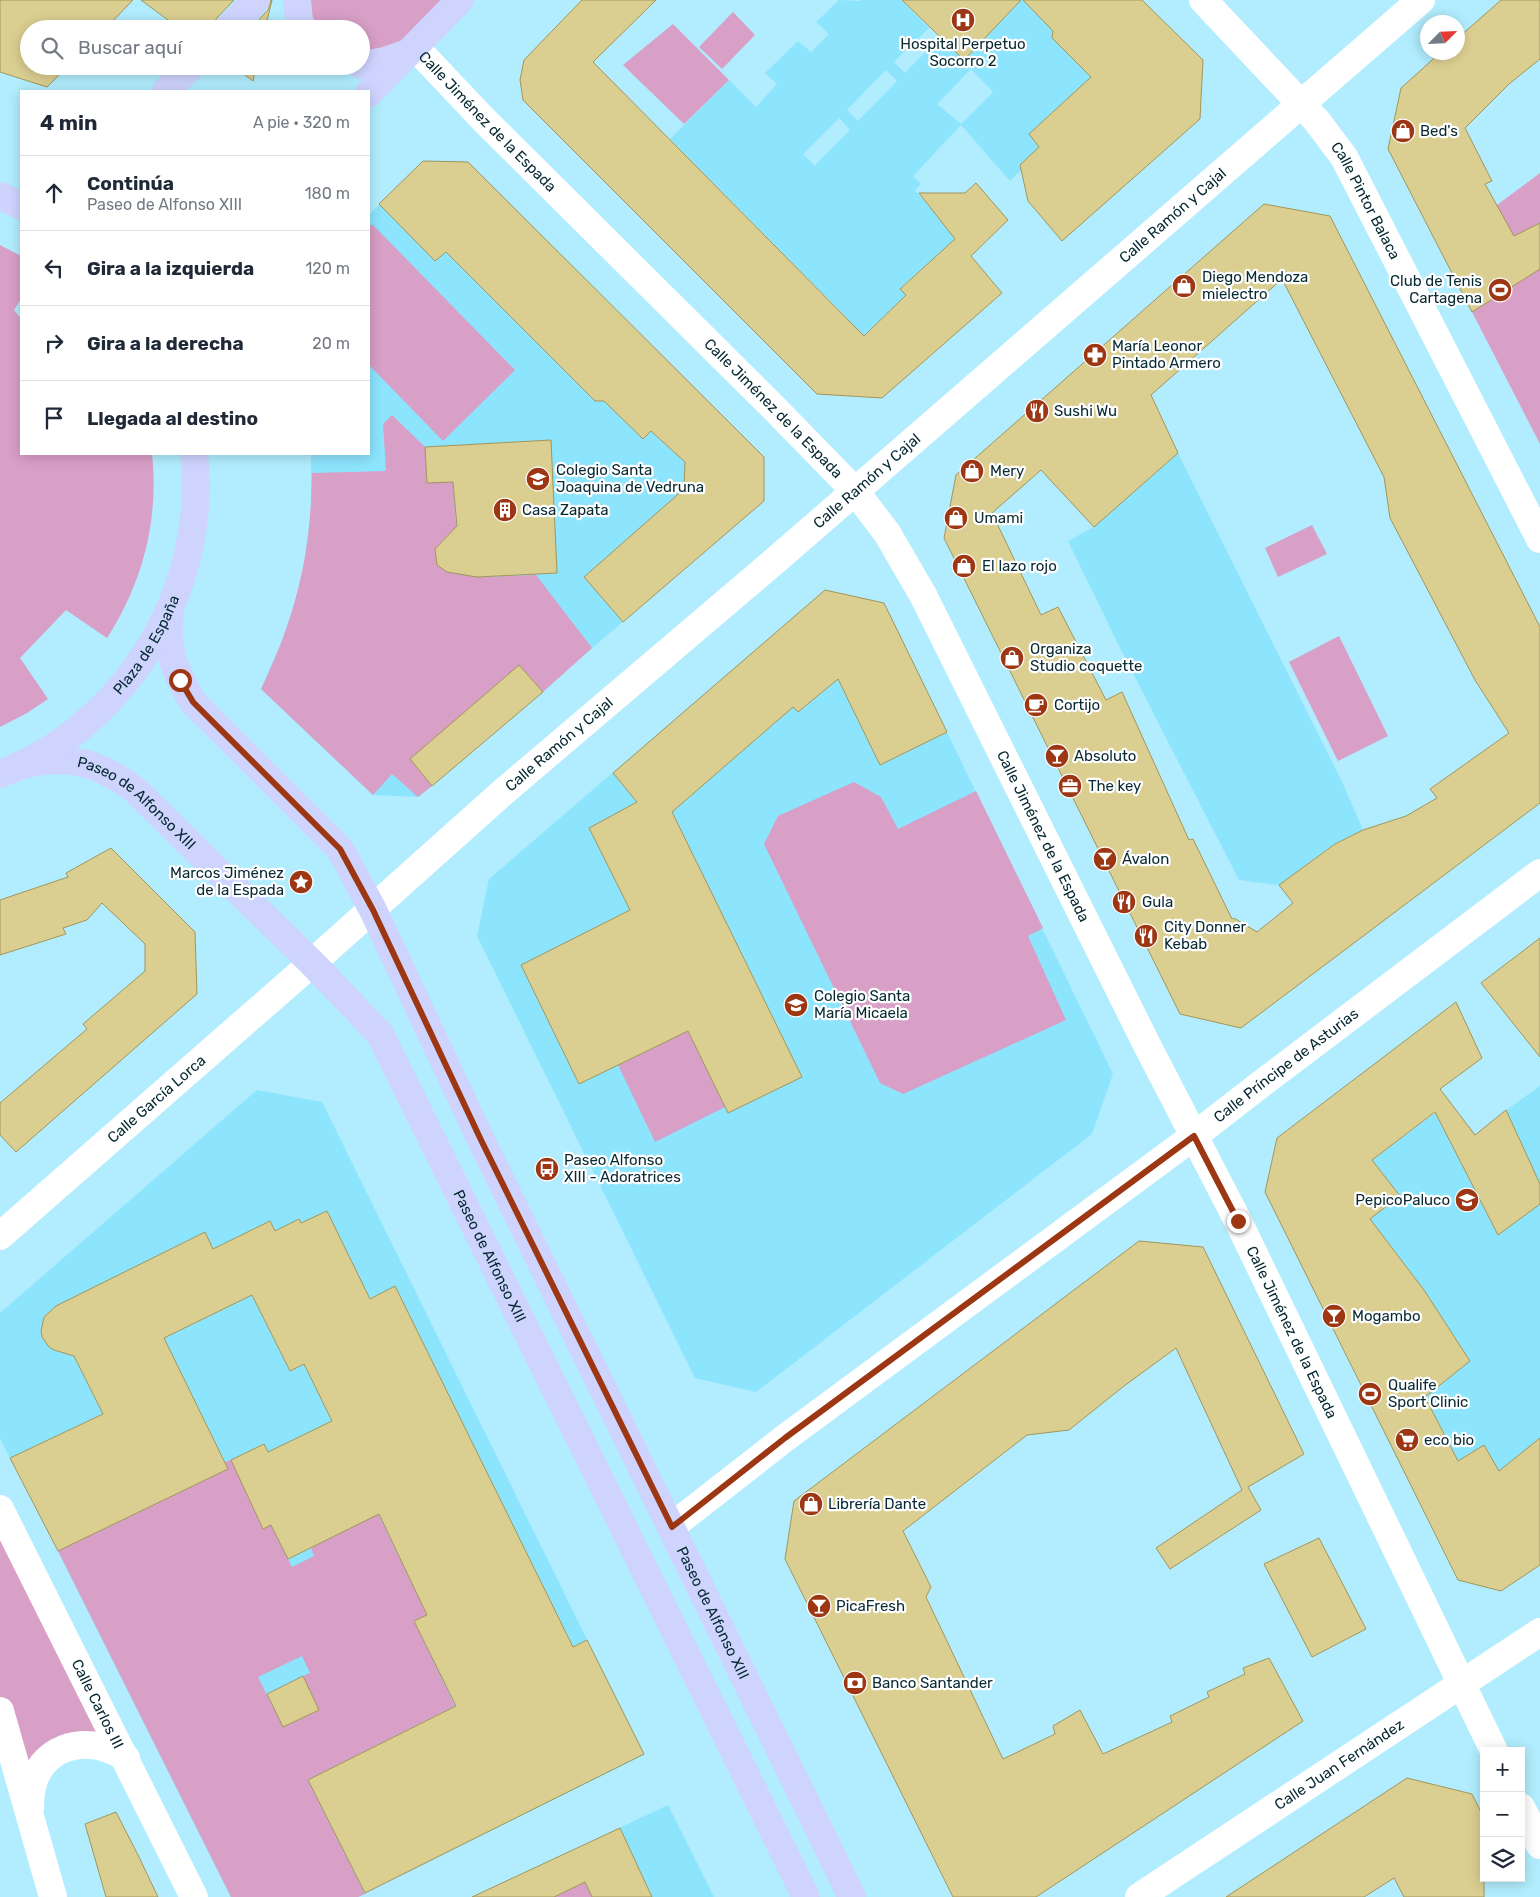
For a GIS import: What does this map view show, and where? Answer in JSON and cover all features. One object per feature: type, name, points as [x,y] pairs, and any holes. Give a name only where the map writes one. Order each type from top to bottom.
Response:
[{"type":"main road","points":[[237,20],[256,0]]},
{"type":"main road","points":[[296,0],[300,20]]},
{"type":"main road","points":[[370,92],[460,0]]},
{"type":"main road","points":[[370,64],[385,61],[412,49]]},
{"type":"main road","points":[[167,90],[182,75]]},
{"type":"main road","points":[[0,189],[20,190]]},
{"type":"main road","points":[[0,196],[20,206]]},
{"type":"main road","name":"Plaza de España","points":[[11,770],[63,740],[101,710],[133,673],[147,653],[170,609],[184,569],[192,527],[196,485],[194,455]]},
{"type":"main road","name":"Paseo de Alfonso XIII","points":[[170,609],[168,639],[172,658],[180,680],[193,702],[340,849],[373,910],[481,1140],[852,1897]]},
{"type":"main road","name":"Paseo de Alfonso XIII","points":[[11,770],[43,760],[63,759],[83,762],[118,778],[134,789],[312,963],[380,1034],[806,1897]]},
{"type":"street","name":"Calle Pintor Balaca","points":[[1203,0],[1302,104],[1344,157],[1540,539]]},
{"type":"street","name":"Calle Ramón y Cajal","points":[[312,963],[502,793],[855,491],[1421,0]]},
{"type":"street","name":"Calle Jiménez de la Espada","points":[[412,49],[770,404],[855,491],[887,534],[922,595],[1238,1221],[1492,1747]]},
{"type":"street","name":"Calle Príncipe de Asturias","points":[[672,1527],[785,1438],[1194,1136],[1540,873]]},
{"type":"street","name":"Calle García Lorca","points":[[0,1236],[312,963]]},
{"type":"street","name":"Calle Carlos III","points":[[0,1509],[194,1897]]},
{"type":"street","name":"Calle Juan Fernández","points":[[1139,1897],[1540,1632]]},
{"type":"street","points":[[0,1710],[53,1897]]},
{"type":"street","points":[[29,1813],[31,1790],[36,1776],[44,1764],[66,1748],[90,1744],[103,1746],[114,1750],[126,1758]]},
{"type":"street","points":[[1525,1815],[1540,1845]]},
{"type":"shaded area","points":[[297,0],[460,0],[410,52],[370,63],[370,20],[301,20]]},
{"type":"shaded area","points":[[839,0],[901,0],[929,28],[894,62],[905,73],[941,36],[902,0],[1030,0],[1053,31],[1052,38],[1075,61],[1083,61],[1104,83],[1057,108],[1029,134],[1039,147],[1020,165],[1021,170],[1010,181],[961,125],[913,176],[921,184],[915,190],[956,238],[900,288],[906,295],[858,341],[846,317],[670,139],[729,80],[756,107],[777,84],[765,73],[798,41],[811,52],[829,34],[816,22]],"holes":[[[971,69],[993,92],[961,124],[937,104]],[[886,70],[897,81],[858,121],[847,110]],[[839,118],[850,130],[815,165],[819,170],[803,154]]]},
{"type":"shaded area","points":[[733,12],[755,35],[722,69],[699,47]]},
{"type":"shaded area","points":[[673,24],[729,80],[684,124],[623,65]]},
{"type":"shaded area","name":"Colegio Santa Joaquina de Vedruna","points":[[423,161],[468,162],[764,457],[764,501],[418,797],[373,795],[261,689],[283,639],[296,602],[304,570],[311,510],[311,455],[370,455],[370,214]]},
{"type":"shaded area","name":"Club de Tenis Cartagena","points":[[1540,173],[1540,444],[1438,246]]},
{"type":"shaded area","points":[[372,224],[515,370],[443,441],[370,366],[370,226]]},
{"type":"shaded area","points":[[0,245],[20,255],[20,301],[14,310],[20,318],[20,455],[152,455],[154,479],[153,503],[146,550],[130,595],[120,617],[107,638],[66,610],[20,658],[48,699],[27,713],[0,727]]},
{"type":"shaded area","points":[[392,415],[425,447],[427,483],[453,482],[457,536],[445,538],[435,549],[437,565],[453,573],[462,573],[478,566],[480,577],[536,575],[592,648],[543,692],[410,759],[432,786],[418,797],[392,774],[373,795],[261,689],[284,636],[299,584],[309,531],[312,473],[386,471],[383,424]]},
{"type":"shaded area","points":[[1178,453],[1343,784],[1363,830],[1334,844],[1279,885],[1239,880],[1124,656],[1068,541],[1094,527]]},
{"type":"shaded area","points":[[1312,525],[1327,554],[1278,577],[1265,548]]},
{"type":"shaded area","name":"Colegio Santa María Micaela","points":[[825,590],[884,603],[1113,1074],[1092,1134],[756,1392],[695,1378],[477,936],[489,879]]},
{"type":"shaded area","points":[[1339,636],[1388,736],[1338,761],[1289,662]]},
{"type":"shaded area","points":[[854,782],[881,797],[898,829],[976,791],[1043,928],[1028,936],[1066,1020],[903,1094],[880,1083],[764,844],[778,816]]},
{"type":"shaded area","points":[[688,1031],[725,1107],[655,1142],[618,1065]]},
{"type":"shaded area","points":[[1540,1086],[1540,1438],[1499,1471],[1484,1445],[1458,1461],[1425,1397],[1470,1361],[1424,1290],[1384,1237],[1314,1289],[1304,1270],[1399,1196],[1372,1160],[1450,1102],[1476,1135],[1506,1110]]},
{"type":"shaded area","points":[[257,1090],[322,1102],[644,1755],[358,1897],[231,1897],[58,1551],[182,1376],[10,1458],[0,1438],[0,1313]]},
{"type":"shaded area","points":[[238,1457],[263,1529],[271,1525],[292,1567],[314,1556],[311,1548],[359,1474],[427,1615],[414,1621],[455,1706],[308,1780],[365,1894],[358,1897],[231,1897],[58,1551],[225,1462]],"holes":[[[302,1656],[310,1673],[303,1676],[319,1710],[283,1727],[258,1677]]]},
{"type":"shaded area","points":[[0,1509],[103,1746],[36,1776],[0,1711]]},
{"type":"shaded area","points":[[668,1805],[714,1897],[474,1897],[558,1857]]},
{"type":"shaded area","points":[[585,1882],[592,1897],[554,1897]]},
{"type":"building","points":[[0,0],[133,0],[114,20],[20,20],[20,75],[59,75],[47,87],[0,72]]},
{"type":"building","points":[[141,0],[234,0],[216,20],[168,20]]},
{"type":"building","points":[[272,0],[267,20],[259,20],[268,10]]},
{"type":"building","points":[[582,0],[656,0],[593,62],[864,336],[906,295],[900,289],[955,239],[919,193],[965,193],[976,183],[1008,220],[971,256],[1002,293],[882,398],[817,394],[523,100],[520,80],[524,60]]},
{"type":"building","name":"Hospital Perpetuo Socorro 2","points":[[902,0],[1021,0],[964,60]]},
{"type":"building","points":[[1023,0],[1142,0],[1203,60],[1200,119],[1062,241],[1028,201],[1020,165],[1039,147],[1029,134],[1091,77],[1052,38],[1053,31]]},
{"type":"building","points":[[1501,0],[1540,0],[1540,59],[1509,84],[1465,128],[1492,181],[1485,184],[1514,236],[1540,223],[1540,269],[1472,312],[1388,149],[1401,88],[1432,60],[1465,60],[1465,32]]},
{"type":"building","points":[[245,75],[254,75],[253,81]]},
{"type":"building","points":[[423,161],[468,162],[764,457],[764,501],[623,622],[584,577],[684,489],[685,462],[651,431],[643,439],[604,401],[595,401],[446,252],[435,261],[379,204]]},
{"type":"building","points":[[1264,204],[1330,216],[1540,627],[1540,803],[1241,1028],[1180,1014],[944,538],[956,475]],"holes":[[[1282,279],[1384,477],[1390,518],[1475,680],[1509,733],[1430,789],[1437,798],[1406,816],[1363,830],[1335,844],[1279,885],[1293,903],[1257,932],[1234,918],[1232,919],[1193,839],[1189,840],[1122,692],[1106,700],[1058,607],[1041,615],[992,513],[1041,470],[1094,527],[1178,453],[1151,395]]]},
{"type":"building","name":"Casa Zapata","points":[[551,440],[557,573],[477,577],[447,572],[437,565],[435,549],[457,526],[453,482],[427,483],[425,447]]},
{"type":"building","points":[[825,590],[884,603],[947,732],[880,765],[838,679],[798,712],[793,707],[672,812],[802,1077],[728,1113],[688,1031],[579,1084],[521,965],[630,910],[589,828],[637,802],[613,773]]},
{"type":"building","points":[[519,665],[543,692],[432,786],[410,759]]},
{"type":"building","points":[[111,848],[195,932],[197,994],[16,1152],[0,1135],[0,1103],[87,1029],[83,1024],[145,971],[145,944],[102,903],[87,920],[63,928],[66,934],[0,955],[0,900],[68,877],[66,873]]},
{"type":"building","points":[[1540,938],[1540,1057],[1481,983]]},
{"type":"building","points":[[1456,1002],[1482,1058],[1440,1089],[1475,1135],[1506,1110],[1540,1184],[1540,1204],[1498,1235],[1435,1112],[1372,1160],[1400,1196],[1370,1219],[1424,1290],[1470,1361],[1425,1397],[1458,1461],[1484,1445],[1499,1471],[1540,1438],[1540,1565],[1501,1591],[1458,1580],[1265,1192],[1277,1138]]},
{"type":"building","points":[[327,1211],[370,1299],[395,1286],[573,1647],[587,1640],[644,1754],[365,1893],[308,1780],[456,1706],[414,1621],[427,1615],[379,1514],[288,1559],[271,1525],[263,1529],[231,1460],[264,1444],[268,1452],[332,1421],[304,1364],[290,1371],[252,1295],[164,1338],[228,1469],[58,1551],[10,1458],[103,1414],[74,1356],[54,1350],[49,1347],[42,1337],[41,1331],[44,1317],[56,1306],[205,1232],[213,1249],[270,1221],[275,1231],[299,1219],[301,1223]]},
{"type":"building","points":[[1139,1241],[1203,1247],[1304,1454],[1248,1487],[1261,1510],[1170,1569],[1156,1548],[1242,1490],[1176,1348],[1069,1430],[1027,1435],[903,1531],[931,1587],[926,1597],[1003,1759],[1055,1734],[1053,1726],[1080,1710],[1103,1754],[1172,1722],[1170,1716],[1209,1697],[1207,1692],[1245,1674],[1243,1668],[1269,1658],[1303,1721],[1036,1897],[953,1897],[785,1559],[794,1501]]},
{"type":"building","points":[[1319,1538],[1366,1629],[1312,1657],[1264,1564]]},
{"type":"building","points":[[303,1676],[319,1710],[283,1727],[267,1694]]},
{"type":"building","points":[[1407,1778],[1472,1794],[1480,1810],[1480,1882],[1484,1882],[1484,1897],[1404,1897],[1394,1878],[1364,1897],[1226,1897]]},
{"type":"building","points":[[116,1812],[158,1897],[106,1897],[85,1824]]},
{"type":"building","points":[[620,1828],[652,1897],[592,1897],[585,1882],[554,1897],[472,1897]]},
{"type":"place","name":"Hospital Perpetuo Socorro 2","points":[[963,20]]},
{"type":"place","name":"Bed's","points":[[1403,131]]},
{"type":"place","name":"Diego Mendoza mielectro","points":[[1184,286]]},
{"type":"place","name":"Club de Tenis Cartagena","points":[[1500,290]]},
{"type":"place","name":"María Leonor Pintado Armero","points":[[1095,355]]},
{"type":"place","name":"Sushi Wu","points":[[1037,411]]},
{"type":"place","name":"Mery","points":[[972,471]]},
{"type":"place","name":"Colegio Santa Joaquina de Vedruna","points":[[538,479]]},
{"type":"place","name":"Casa Zapata","points":[[505,510]]},
{"type":"place","name":"Umami","points":[[956,518]]},
{"type":"place","name":"El lazo rojo","points":[[964,566]]},
{"type":"place","name":"Organiza Studio coquette","points":[[1012,658]]},
{"type":"place","name":"Cortijo","points":[[1036,705]]},
{"type":"place","name":"Absoluto","points":[[1057,756]]},
{"type":"place","name":"The key","points":[[1070,786]]},
{"type":"place","name":"Ávalon","points":[[1105,859]]},
{"type":"place","name":"Marcos Jiménez de la Espada","points":[[301,882]]},
{"type":"place","name":"Gula","points":[[1124,902]]},
{"type":"place","name":"City Donner Kebab","points":[[1146,936]]},
{"type":"place","name":"Colegio Santa María Micaela","points":[[796,1005]]},
{"type":"place","name":"Paseo Alfonso XIII - Adoratrices","points":[[547,1169]]},
{"type":"place","name":"PepicoPaluco","points":[[1467,1200]]},
{"type":"place","name":"Mogambo","points":[[1334,1316]]},
{"type":"place","name":"Qualife Sport Clinic","points":[[1370,1394]]},
{"type":"place","name":"eco bio","points":[[1407,1440]]},
{"type":"place","name":"Librería Dante","points":[[811,1504]]},
{"type":"place","name":"PicaFresh","points":[[819,1606]]},
{"type":"place","name":"Banco Santander","points":[[855,1683]]},
{"type":"route","points":[[180,680],[193,702],[340,849],[373,910],[481,1140],[672,1527],[785,1438],[1194,1136],[1238,1221]]}]
